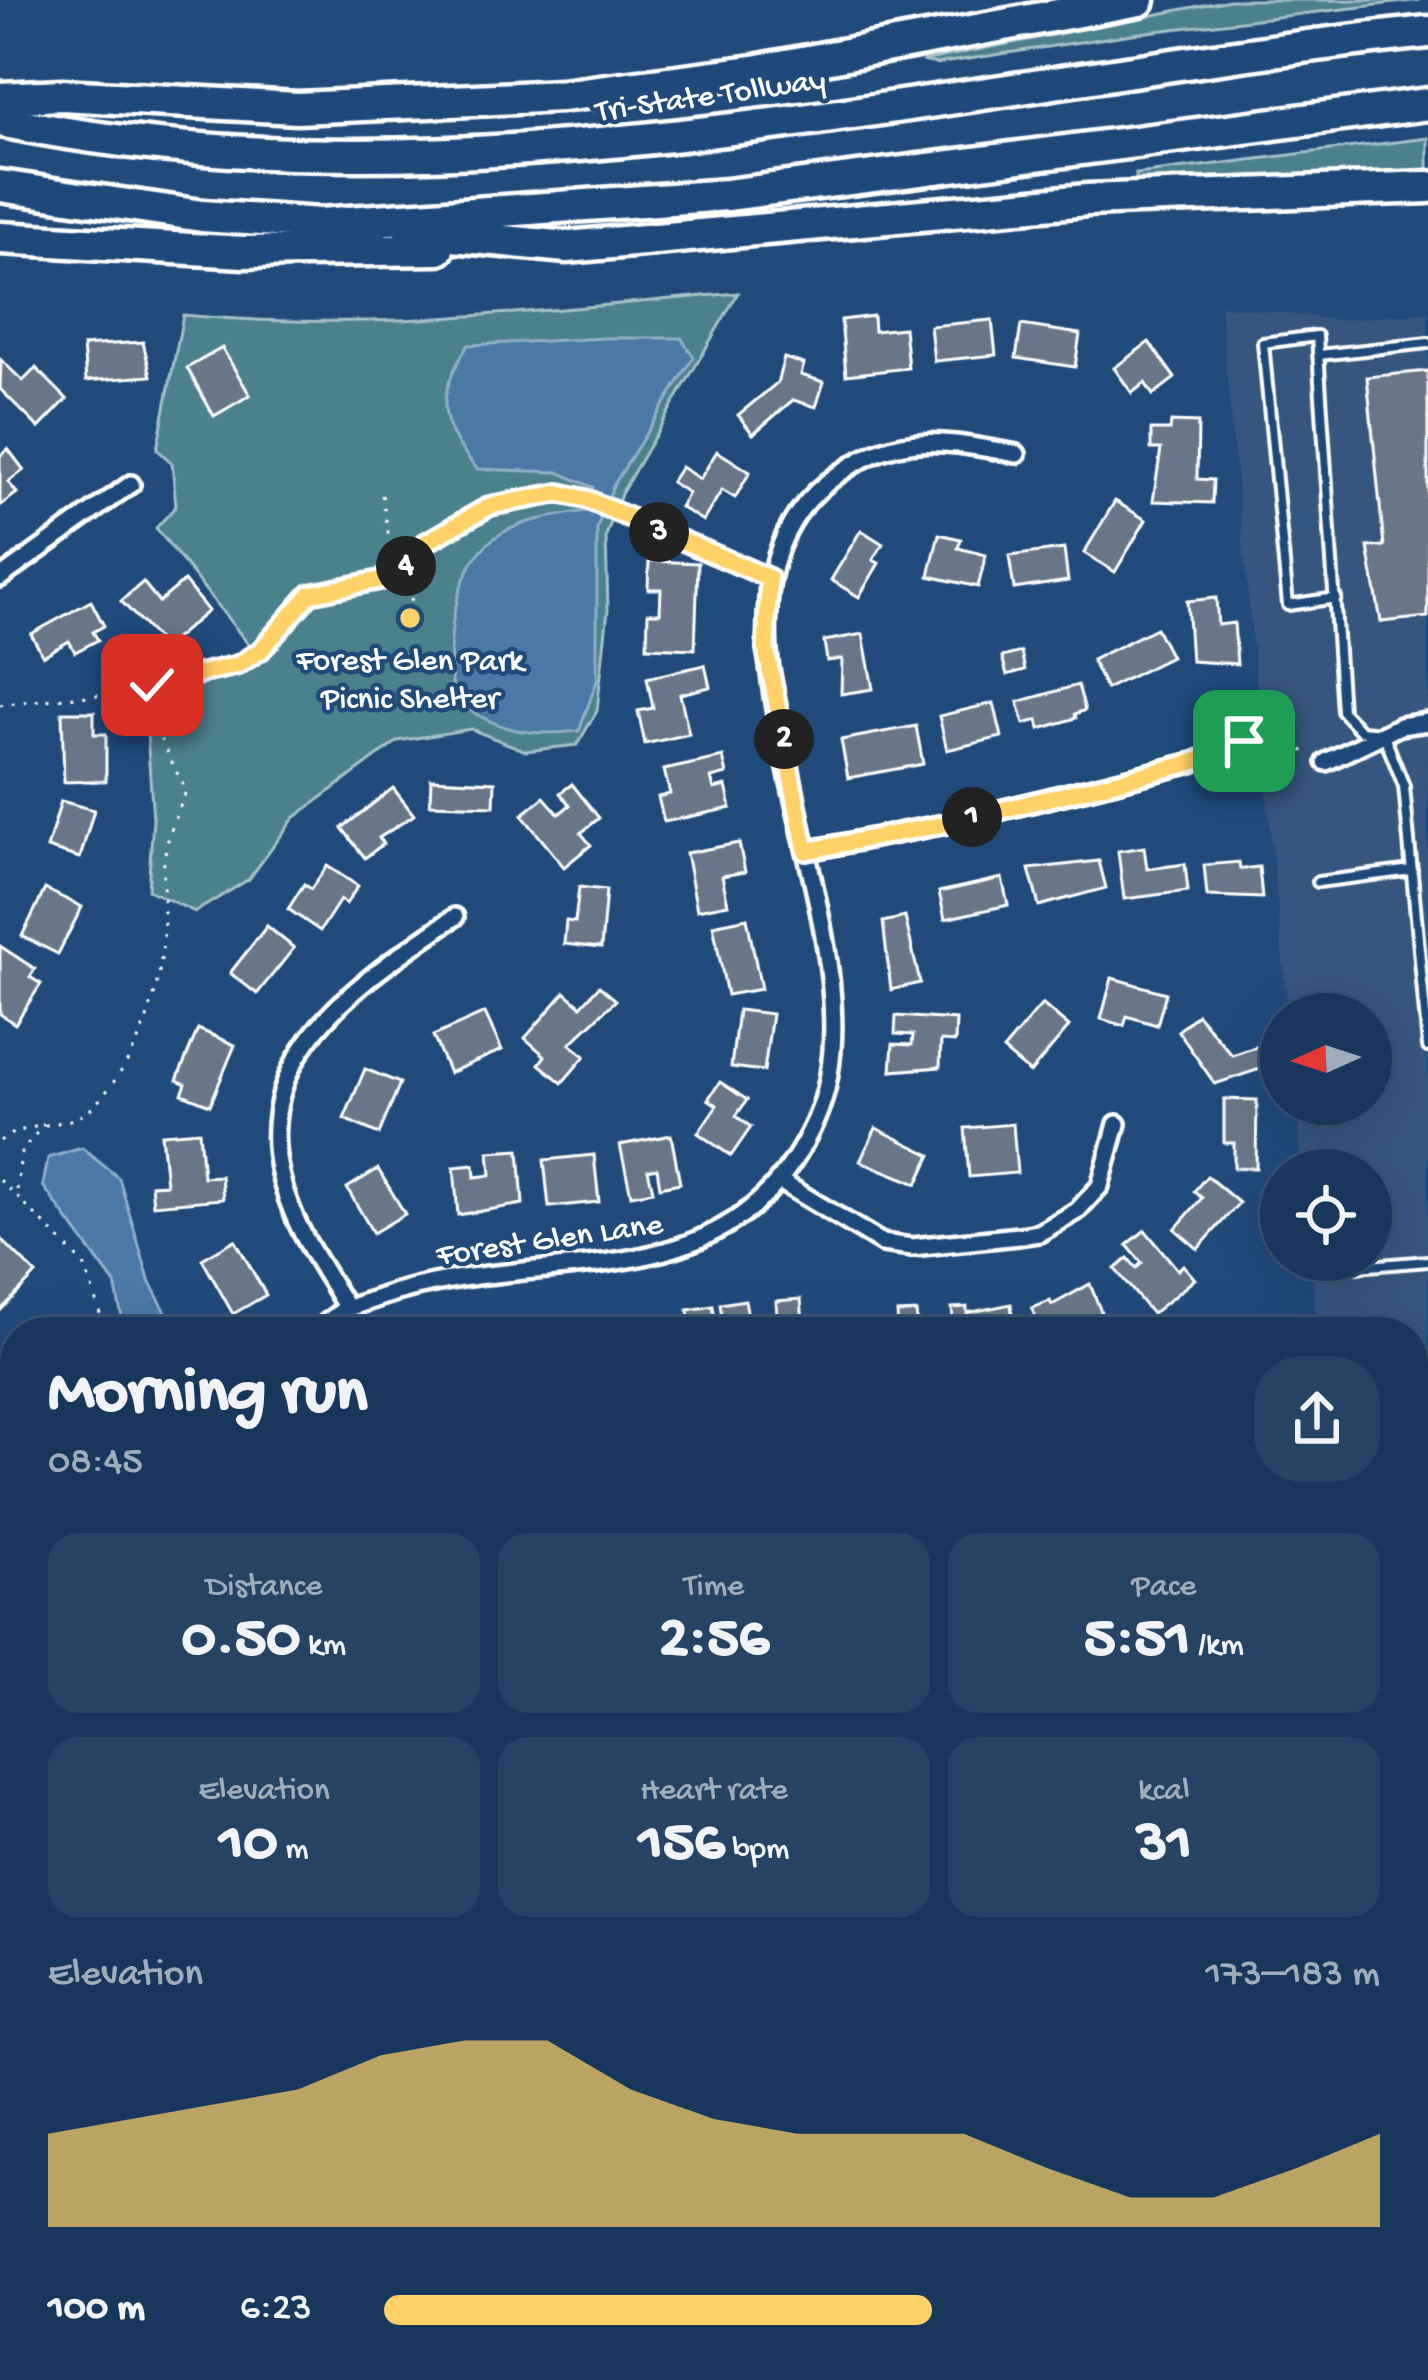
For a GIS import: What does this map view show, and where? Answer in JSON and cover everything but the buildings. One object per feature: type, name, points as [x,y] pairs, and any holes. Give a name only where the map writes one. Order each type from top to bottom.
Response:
[{"type":"highway","points":[[0,98],[62,95],[212,107],[316,108],[561,96],[754,71],[1139,0]]},
{"type":"highway","name":"Tri-State Tollway","points":[[0,121],[109,142],[230,152],[362,156],[512,151],[694,133],[1428,32]]},
{"type":"highway","points":[[320,224],[727,195],[1428,104]]},
{"type":"highway","points":[[0,186],[202,216],[567,247]]},
{"type":"highway","points":[[0,238],[244,252],[567,247],[1087,200],[1428,187]]},
{"type":"street","name":"Forest Glen Lane","points":[[345,1304],[453,1277],[648,1259],[706,1238],[778,1180],[817,1116],[834,1045],[833,1006],[766,649],[769,578],[787,532],[811,496],[861,459],[929,439],[1017,454]]},
{"type":"street","points":[[0,578],[130,484]]},
{"type":"street","points":[[1326,762],[1383,733],[1428,722]]},
{"type":"street","points":[[806,851],[928,828],[1191,763]]},
{"type":"street","points":[[332,1317],[345,1304],[291,1210],[283,1184],[278,1135],[284,1092],[298,1054],[326,1012],[455,917]]},
{"type":"street","points":[[778,1180],[882,1243],[912,1246],[1039,1233],[1077,1211],[1100,1186],[1117,1124]]},
{"type":"lane","points":[[1336,598],[1288,605],[1263,343],[1317,336],[1336,598],[1342,711],[1361,730],[1383,733],[1404,786],[1428,1047]]},
{"type":"lane","points":[[1318,355],[1428,343]]},
{"type":"lane","points":[[1318,882],[1412,870]]},
{"type":"lane","points":[[1392,1264],[1428,1261]]},
{"type":"path","points":[[0,705],[152,685],[238,665],[261,650],[305,598],[395,577],[425,543],[490,506],[559,493],[586,499],[769,578]]},
{"type":"path","points":[[382,495],[395,577]]},
{"type":"path","points":[[411,614],[412,561]]},
{"type":"path","points":[[305,598],[313,608]]},
{"type":"path","points":[[0,1141],[21,1127],[78,1118],[92,1108],[142,1034],[154,1005],[162,972],[165,847],[186,791],[159,736],[152,685]]},
{"type":"path","points":[[1191,763],[1244,741],[1264,740],[1289,744],[1326,762]]},
{"type":"path","points":[[16,1192],[21,1152],[45,1123]]},
{"type":"path","points":[[0,1180],[85,1264],[101,1317]]},
{"type":"shaded area","points":[[1220,305],[1337,320],[1428,312],[1428,1317],[1317,1317],[1313,1281],[1392,1281],[1392,1149],[1301,1149],[1298,1125],[1392,1125],[1392,993],[1286,993]]},
{"type":"shaded area","points":[[681,338],[694,357],[613,486],[597,528],[597,681],[579,731],[513,729],[455,699],[452,632],[462,585],[485,546],[502,533],[532,521],[585,511],[593,487],[558,472],[477,469],[448,423],[446,395],[468,345]]},
{"type":"shaded area","points":[[82,1148],[119,1178],[150,1283],[169,1317],[122,1317],[115,1284],[43,1186],[48,1158]]},
{"type":"green space","points":[[1229,0],[1420,0],[1139,33],[936,64],[922,61]]},
{"type":"green space","points":[[1428,138],[1428,171],[1136,179],[1136,174]]},
{"type":"green space","points":[[738,293],[621,494],[606,536],[608,610],[597,711],[577,745],[526,751],[471,729],[398,741],[294,818],[249,879],[195,912],[148,890],[153,819],[143,678],[194,675],[252,649],[156,528],[176,506],[172,463],[157,449],[183,315],[392,320]]},
{"type":"place","name":"Forest Glen Park Picnic Shelter","points":[[410,618]]},
{"type":"route","points":[[152,685],[238,665],[261,650],[296,604],[310,594],[395,577],[425,543],[490,506],[559,493],[586,499],[634,524],[769,578],[766,649],[806,851],[912,832],[1191,763],[1244,741]]}]
